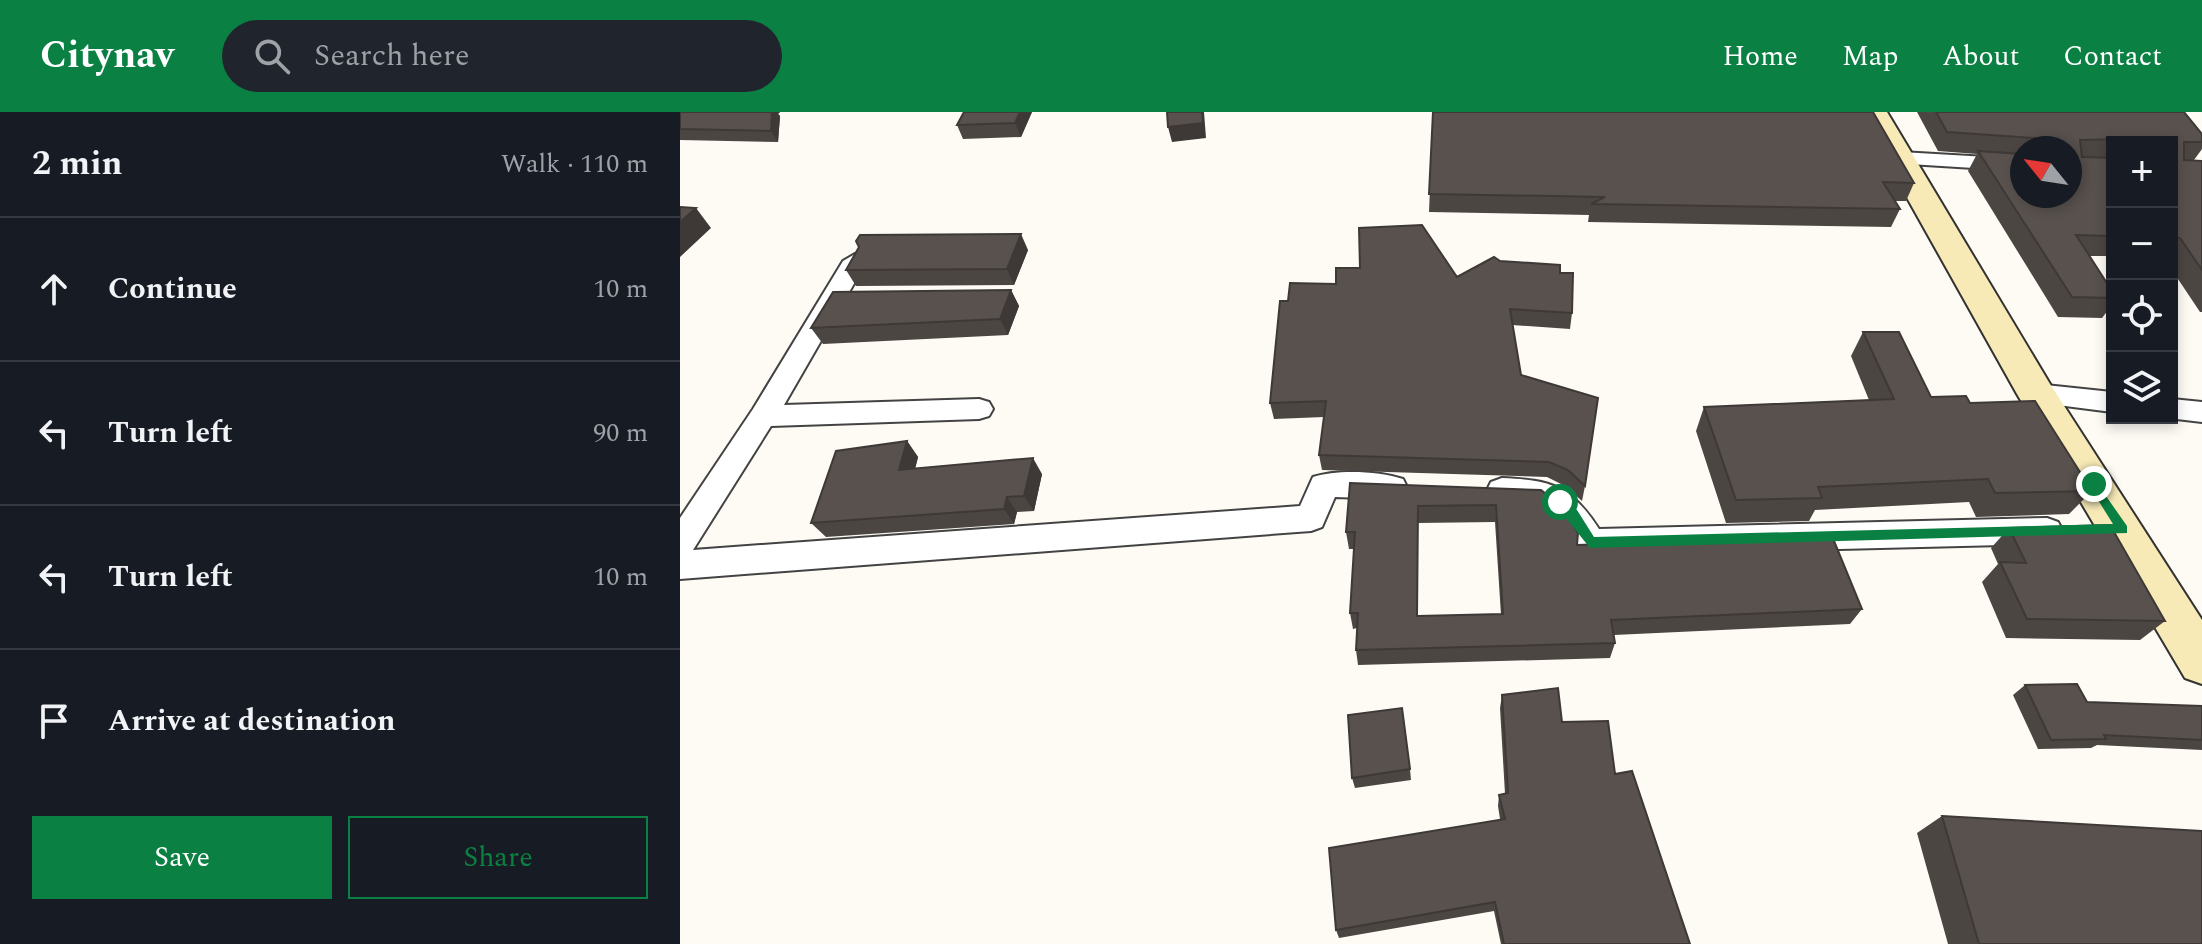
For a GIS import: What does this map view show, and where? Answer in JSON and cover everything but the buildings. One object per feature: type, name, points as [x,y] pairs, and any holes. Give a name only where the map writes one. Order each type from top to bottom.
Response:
[{"type":"main road","points":[[1873,112],[2036,394],[2097,530],[2202,662]]},
{"type":"street","points":[[1901,158],[2010,164]]},
{"type":"street","points":[[680,544],[763,416],[855,261]]},
{"type":"street","points":[[835,297],[865,297]]},
{"type":"street","points":[[2036,394],[2106,401]]},
{"type":"street","points":[[763,416],[979,409]]},
{"type":"street","points":[[2178,410],[2202,412]]},
{"type":"street","points":[[680,565],[1311,518],[1324,485],[1419,488]]},
{"type":"street","points":[[1467,489],[1547,492],[1572,513],[1590,542],[2097,530]]},
{"type":"route","points":[[1560,502],[1572,513],[1590,542],[2123,529],[2094,484]]}]
